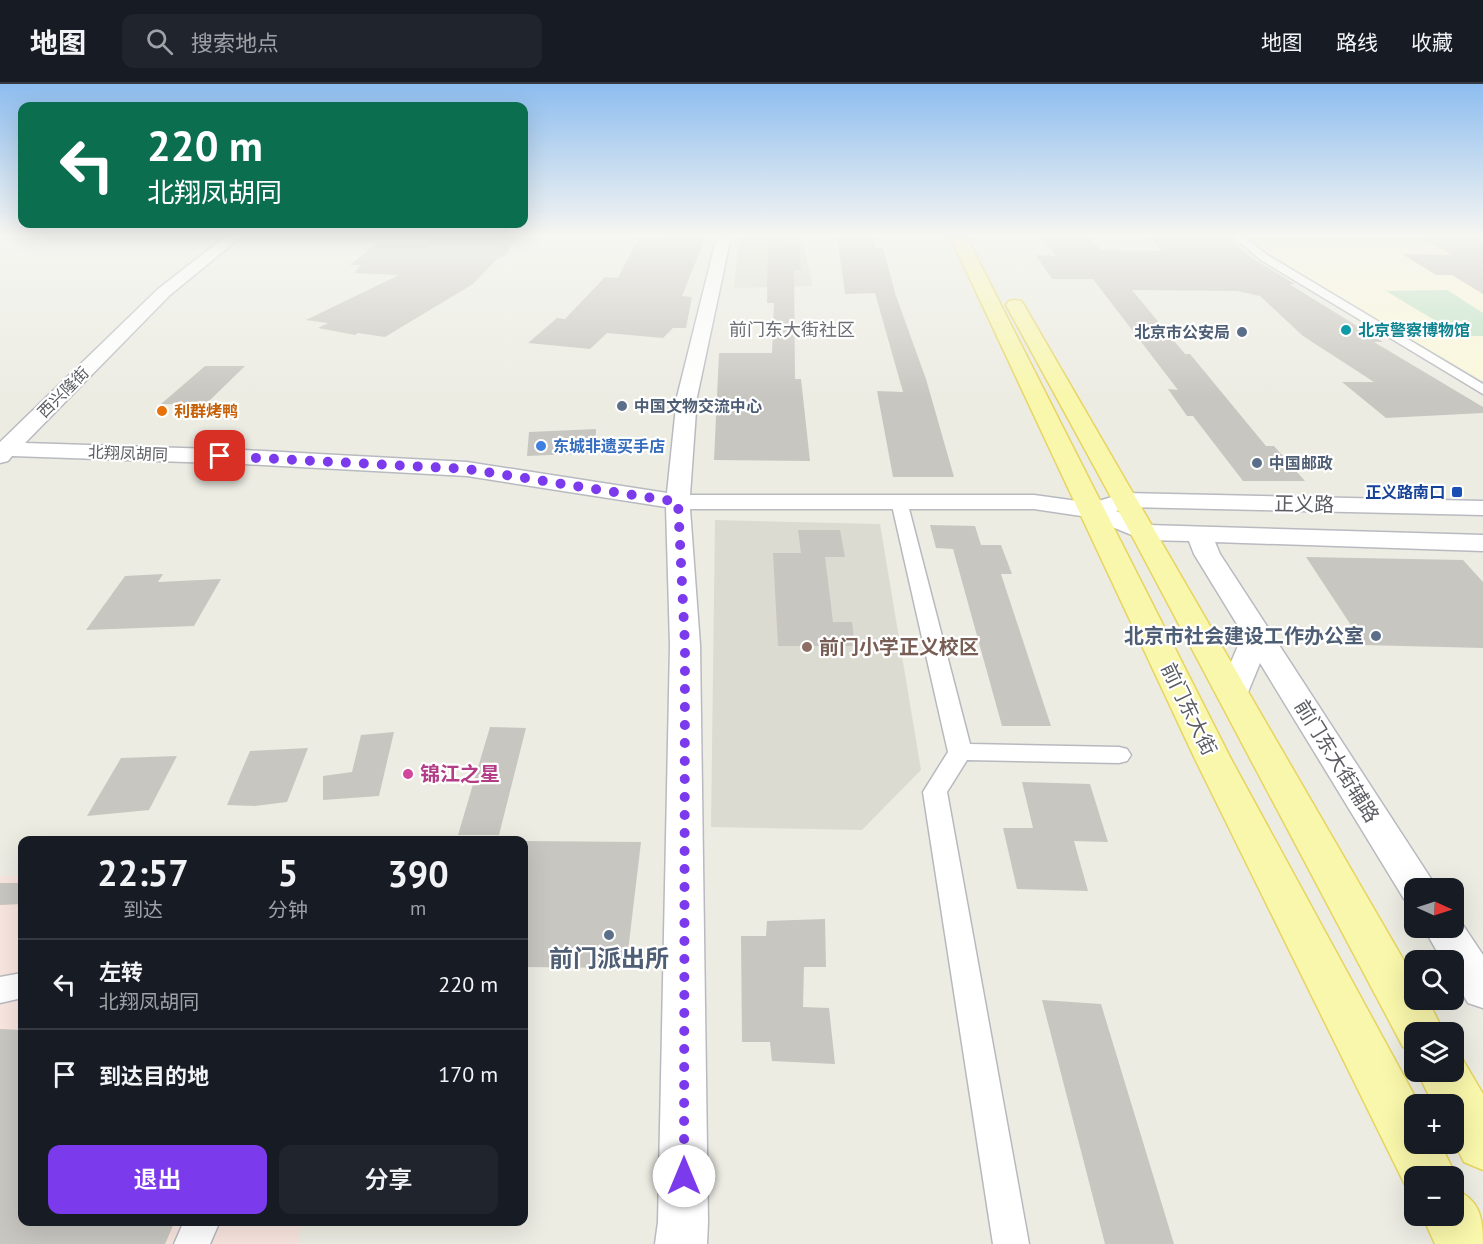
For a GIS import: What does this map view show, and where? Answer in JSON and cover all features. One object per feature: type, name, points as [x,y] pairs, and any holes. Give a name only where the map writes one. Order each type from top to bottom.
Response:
[{"type":"main road","name":"前门东大街","points":[[988,290],[1109,506],[1144,532],[1414,1022]]},
{"type":"main road","name":"前门东大街","points":[[1007,290],[1054,371],[1213,759],[1424,1166]]},
{"type":"main road","points":[[1448,1082],[1483,1144]]},
{"type":"main road","points":[[1456,1226],[1465,1244]]},
{"type":"street","name":"西兴隆街","points":[[2,451],[168,290]]},
{"type":"street","points":[[681,1244],[684,1222],[685,645],[678,502],[687,397],[712,290]]},
{"type":"street","points":[[1317,290],[1483,390]]},
{"type":"street","name":"北翔凤胡同","points":[[2,451],[244,457],[467,469],[678,502],[899,501]]},
{"type":"street","points":[[899,501],[960,752],[935,792],[1011,1244]]},
{"type":"street","name":"正义路","points":[[899,501],[1034,502],[1109,506],[1483,508]]},
{"type":"street","name":"正义路","points":[[1144,532],[1483,543]]},
{"type":"street","name":"前门东大街辅路","points":[[1199,534],[1208,554],[1257,634],[1412,878]]},
{"type":"street","points":[[1233,695],[1257,634]]},
{"type":"street","points":[[960,752],[1119,755]]},
{"type":"street","points":[[1450,938],[1483,990]]},
{"type":"street","points":[[0,990],[18,987]]},
{"type":"street","points":[[192,1244],[200,1226]]},
{"type":"shaded area","points":[[1327,290],[1483,290],[1483,381]]},
{"type":"shaded area","name":"前门小学正义校区","points":[[715,520],[880,524],[921,770],[862,830],[711,827]]},
{"type":"shaded area","points":[[0,876],[18,876],[18,1226],[302,1226],[298,1244],[0,1244]]},
{"type":"green space","points":[[1447,290],[1483,313],[1483,336],[1461,336],[1386,291]]},
{"type":"building","points":[[368,290],[463,290],[385,337],[358,333],[355,335],[318,328],[328,323],[306,320]]},
{"type":"building","points":[[592,290],[684,290],[682,296],[692,297],[686,328],[673,328],[663,338],[607,333],[590,349],[528,343],[557,318],[565,319]]},
{"type":"building","points":[[767,290],[794,290],[795,379],[801,379],[810,461],[714,460],[719,353],[772,353],[774,303],[767,303]]},
{"type":"building","points":[[844,290],[894,290],[926,379],[954,477],[893,477],[877,391],[903,392],[875,293],[845,294]]},
{"type":"building","points":[[1102,290],[1132,290],[1185,354],[1190,354],[1266,446],[1274,446],[1305,481],[1243,481],[1193,416],[1187,416],[1168,389],[1178,390]]},
{"type":"building","points":[[1146,290],[1299,290],[1383,342],[1374,342],[1483,407],[1483,413],[1386,418],[1342,382],[1374,382],[1303,336],[1260,296],[1237,291]]},
{"type":"building","points":[[205,366],[245,366],[205,405],[161,404]]},
{"type":"building","points":[[596,429],[595,453],[527,456],[529,432]]},
{"type":"building","points":[[930,525],[975,526],[981,545],[1001,545],[1012,574],[1001,574],[1051,726],[1002,726],[953,549],[936,548]]},
{"type":"building","points":[[798,530],[840,530],[845,557],[825,557],[833,622],[852,622],[855,646],[778,646],[773,553],[801,553]]},
{"type":"building","points":[[1306,557],[1463,560],[1483,582],[1483,648],[1364,645]]},
{"type":"building","points":[[163,574],[158,582],[221,579],[194,626],[86,630],[125,576]]},
{"type":"building","points":[[490,727],[526,728],[499,835],[458,835]]},
{"type":"building","points":[[394,732],[379,796],[323,800],[323,776],[352,772],[361,735]]},
{"type":"building","points":[[308,748],[287,802],[255,806],[227,805],[250,751]]},
{"type":"building","points":[[177,756],[149,810],[87,816],[121,758]]},
{"type":"building","points":[[1022,782],[1090,784],[1108,842],[1074,841],[1088,891],[1017,889],[1003,828],[1033,828]]},
{"type":"building","points":[[528,841],[641,842],[626,968],[528,967]]},
{"type":"building","points":[[0,883],[18,883],[18,904],[0,905]]},
{"type":"building","points":[[825,919],[826,967],[804,967],[803,1007],[829,1008],[835,1064],[772,1061],[770,1042],[742,1042],[741,936],[766,936],[767,921]]},
{"type":"building","points":[[1042,1000],[1101,1004],[1174,1244],[1105,1244]]},
{"type":"building","points":[[0,1029],[18,1030],[18,1226],[173,1226],[165,1244],[0,1244]]},
{"type":"place","name":"北京警察博物馆","points":[[1346,330]]},
{"type":"place","name":"北京市公安局","points":[[1242,332]]},
{"type":"place","name":"中国文物交流中心","points":[[622,406]]},
{"type":"place","name":"利群烤鸭","points":[[162,411]]},
{"type":"place","name":"东城非遗买手店","points":[[541,446]]},
{"type":"place","name":"中国邮政","points":[[1257,463]]},
{"type":"place","name":"正义路南口","points":[[1457,492]]},
{"type":"place","name":"北京市社会建设工作办公室","points":[[1376,636]]},
{"type":"place","name":"前门小学正义校区","points":[[807,647]]},
{"type":"place","name":"锦江之星","points":[[408,774]]},
{"type":"place","name":"前门派出所","points":[[609,935]]},
{"type":"district","name":"前门东大街社区","points":[[792,330]]},
{"type":"route","points":[[220,456],[467,469],[678,502],[685,645],[684,1176]]}]
